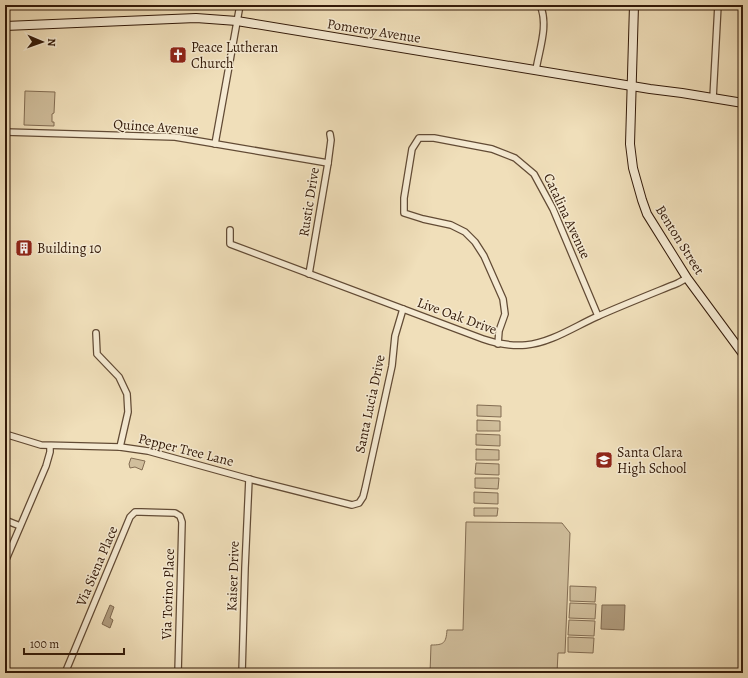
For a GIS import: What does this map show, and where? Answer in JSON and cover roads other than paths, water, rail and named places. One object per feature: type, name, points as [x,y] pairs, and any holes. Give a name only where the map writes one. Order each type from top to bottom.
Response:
[{"type":"street","points":[[215,144],[240,5]]},
{"type":"street","points":[[536,70],[543,31],[543,13],[540,5]]},
{"type":"street","name":"Benton Street","points":[[634,5],[630,144],[633,168],[642,200],[647,214],[687,278],[743,354]]},
{"type":"street","points":[[713,98],[718,5]]},
{"type":"street","name":"Pomeroy Avenue","points":[[5,26],[196,18],[237,21],[743,103]]},
{"type":"street","name":"Quince Avenue","points":[[5,132],[175,138],[328,163]]},
{"type":"street","name":"Rustic Drive","points":[[309,274],[328,163],[330,134]]},
{"type":"street","name":"Catalina Avenue","points":[[498,344],[499,331],[505,314],[503,299],[484,256],[475,242],[465,232],[451,225],[422,219],[404,213],[404,198],[412,149],[419,138],[434,138],[492,149],[515,158],[534,174],[552,209],[598,316]]},
{"type":"street","name":"Live Oak Drive","points":[[230,230],[230,244],[498,344],[526,345],[538,343],[687,278]]},
{"type":"street","name":"Santa Lucia Drive","points":[[358,503],[365,489],[392,366],[395,336],[403,309]]},
{"type":"street","points":[[96,333],[97,354],[118,377],[127,394],[128,412],[120,447]]},
{"type":"street","name":"Pepper Tree Lane","points":[[5,434],[39,445],[120,447],[148,451],[249,479],[352,504],[358,503]]},
{"type":"street","points":[[5,562],[46,466],[50,446]]},
{"type":"street","name":"Kaiser Drive","points":[[242,673],[249,479]]},
{"type":"street","name":"Via Siena Place","points":[[65,673],[130,517],[135,512],[176,513],[180,516]]},
{"type":"street","name":"Via Torino Place","points":[[178,673],[182,522],[180,516]]},
{"type":"street","points":[[5,520],[20,526]]},
{"type":"place","name":"Peace Lutheran Church","points":[[178,55]]},
{"type":"place","name":"Building 10","points":[[24,248]]},
{"type":"place","name":"Santa Clara High School","points":[[604,460]]}]
